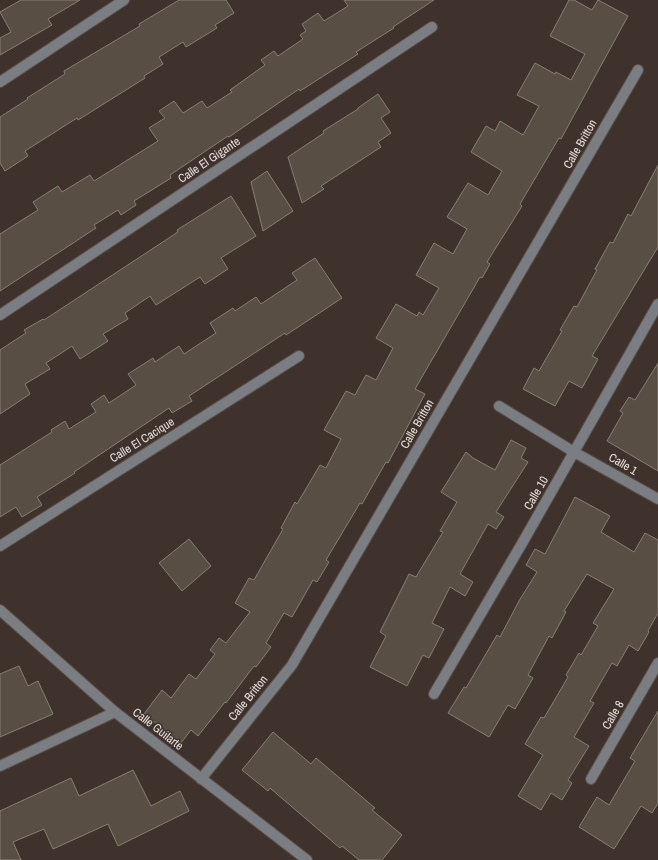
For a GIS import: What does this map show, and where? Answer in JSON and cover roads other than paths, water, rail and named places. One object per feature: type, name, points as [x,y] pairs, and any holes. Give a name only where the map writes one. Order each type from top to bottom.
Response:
[{"type":"street","points":[[0,82],[124,0]]},
{"type":"street","name":"Calle El Gigante","points":[[0,315],[432,27]]},
{"type":"street","name":"Calle Britton","points":[[200,778],[292,665],[638,70]]},
{"type":"street","name":"Calle 10","points":[[434,694],[658,304]]},
{"type":"street","name":"Calle El Cacique","points":[[0,546],[299,356]]},
{"type":"street","name":"Calle 1","points":[[499,406],[574,452],[658,499]]},
{"type":"street","name":"Calle Guilarte","points":[[0,610],[115,712],[307,860]]},
{"type":"street","name":"Calle 8","points":[[591,779],[658,663]]},
{"type":"street","points":[[0,766],[115,712]]}]
